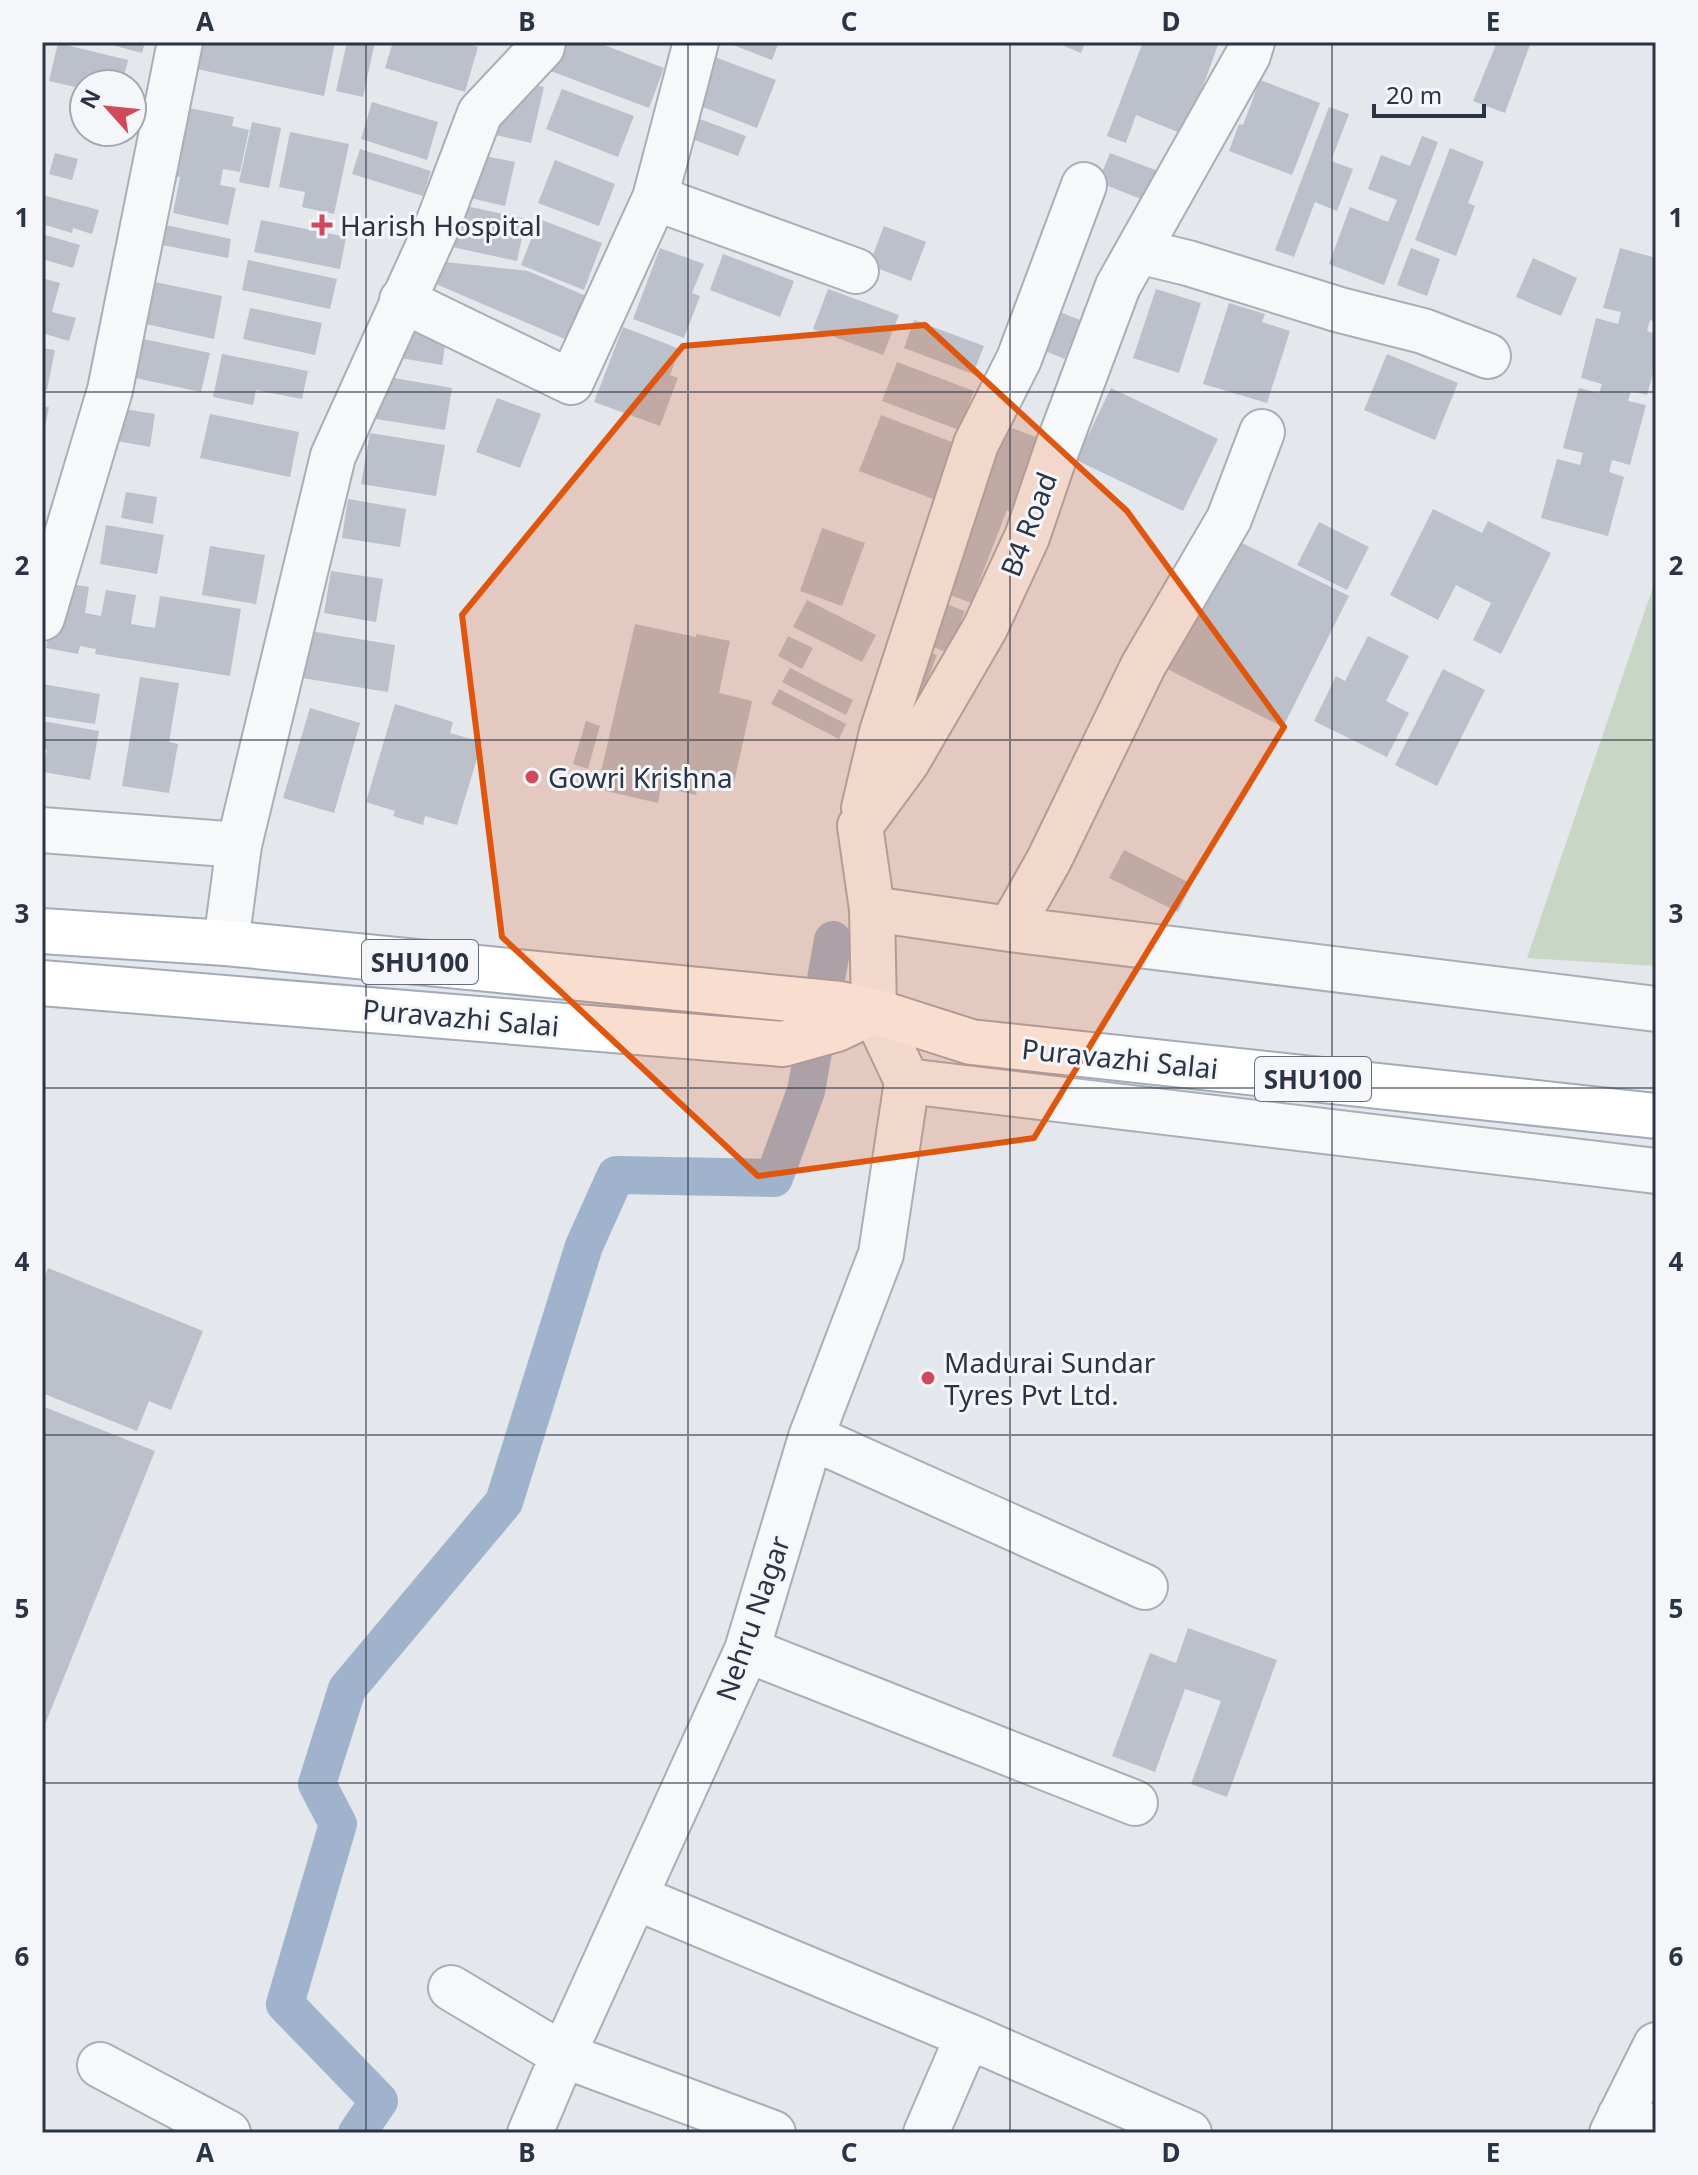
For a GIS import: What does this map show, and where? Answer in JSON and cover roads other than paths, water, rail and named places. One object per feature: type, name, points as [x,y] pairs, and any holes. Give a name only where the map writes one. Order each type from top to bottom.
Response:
[{"type":"main road","name":"Puravazhi Salai","points":[[42,931],[226,943],[837,1011],[971,1042],[1656,1116]]},
{"type":"main road","name":"Puravazhi Salai","points":[[42,983],[783,1044],[837,1011]]},
{"type":"street","points":[[42,618],[110,390],[180,42]]},
{"type":"street","points":[[226,943],[239,845],[333,456],[436,229],[480,113],[542,47],[543,42]]},
{"type":"street","points":[[402,300],[571,382],[655,198],[696,42]]},
{"type":"street","name":"B4 Road","points":[[860,826],[907,762],[985,628],[1027,537],[1118,286],[1248,55],[1252,42]]},
{"type":"street","points":[[1084,185],[1019,359],[976,444],[882,732],[860,826],[872,909],[837,1011],[907,1081],[1656,1171]]},
{"type":"street","points":[[655,198],[856,271]]},
{"type":"street","points":[[1138,251],[1423,331],[1488,356]]},
{"type":"street","points":[[1010,929],[1049,860],[1143,666],[1229,519],[1262,432]]},
{"type":"street","points":[[42,830],[239,845]]},
{"type":"street","points":[[872,909],[1656,1009]]},
{"type":"street","name":"Nehru Nagar","points":[[530,2133],[747,1650],[811,1437],[881,1254],[907,1081]]},
{"type":"street","points":[[811,1437],[1145,1587]]},
{"type":"street","points":[[747,1650],[1135,1803]]},
{"type":"street","points":[[635,1897],[968,2036],[1189,2133]]},
{"type":"street","points":[[451,1988],[563,2055],[773,2133]]},
{"type":"street","points":[[926,2133],[968,2036]]},
{"type":"street","points":[[1629,2126],[1656,2045]]},
{"type":"street","points":[[100,2065],[228,2133]]},
{"type":"waterway","points":[[357,2133],[379,2101],[285,2004],[338,1824],[317,1784],[347,1689],[504,1502],[584,1246],[616,1175],[774,1178],[806,1091],[833,940]]},
{"type":"place","name":"Harish Hospital","points":[[322,225]]},
{"type":"place","name":"Gowri Krishna","points":[[532,777]]},
{"type":"place","name":"Madurai Sundar Tyres Pvt Ltd.","points":[[928,1378]]}]
